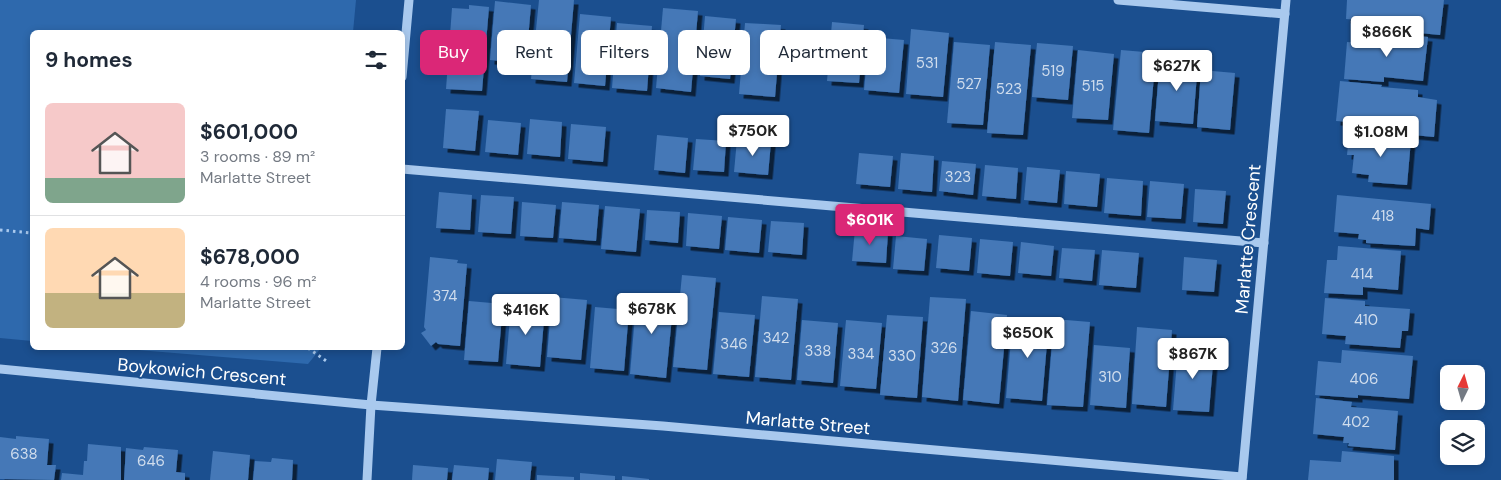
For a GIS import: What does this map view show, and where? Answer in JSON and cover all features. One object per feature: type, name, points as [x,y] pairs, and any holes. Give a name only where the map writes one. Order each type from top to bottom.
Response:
[{"type":"street","points":[[405,43],[409,0]]},
{"type":"street","points":[[1118,0],[1285,14]]},
{"type":"street","name":"Marlatte Crescent","points":[[1242,478],[1286,0]]},
{"type":"street","points":[[405,169],[1264,244]]},
{"type":"street","points":[[367,480],[371,405],[377,350]]},
{"type":"street","name":"Boykowich Crescent","points":[[0,369],[371,405]]},
{"type":"street","name":"Marlatte Street","points":[[371,405],[663,426],[1242,478]]},
{"type":"path","points":[[0,230],[30,233]]},
{"type":"path","points":[[311,350],[329,363]]},
{"type":"shaded area","points":[[0,0],[356,0],[353,30],[30,30],[30,341],[0,338]]},
{"type":"shaded area","points":[[138,350],[319,350],[308,364]]},
{"type":"building","points":[[539,0],[574,0],[571,35],[571,30],[536,30]]},
{"type":"building","points":[[1347,0],[1444,0],[1440,35],[1370,28],[1371,21],[1346,19]]},
{"type":"building","points":[[495,1],[531,5],[529,30],[497,30],[497,61],[490,60]]},
{"type":"building","points":[[469,5],[489,7],[487,31],[450,30],[452,8],[469,9]]},
{"type":"building","points":[[663,8],[698,11],[696,30],[678,30],[678,75],[692,75],[691,92],[656,88],[657,75],[668,75],[668,30],[661,30]]},
{"type":"building","points":[[580,14],[611,17],[610,30],[581,30],[581,75],[606,75],[605,86],[574,83]]},
{"type":"building","points":[[705,16],[736,19],[735,30],[704,30]]},
{"type":"building","points":[[832,22],[864,25],[864,30],[831,30]]},
{"type":"building","points":[[617,23],[652,26],[652,30],[616,30]]},
{"type":"building","points":[[745,23],[781,25],[781,30],[760,30],[760,75],[777,75],[775,97],[739,94],[741,75],[750,75],[750,30],[744,30]]},
{"type":"building","points":[[911,29],[949,33],[943,97],[906,94]]},
{"type":"building","points":[[1382,33],[1428,37],[1423,81],[1384,77],[1384,82],[1344,79],[1347,42],[1371,44],[1371,35],[1382,36]]},
{"type":"building","points":[[886,38],[904,40],[899,93],[864,90],[865,75],[886,75]]},
{"type":"building","points":[[954,42],[990,45],[983,125],[947,123]]},
{"type":"building","points":[[995,42],[1031,45],[1023,135],[987,133]]},
{"type":"building","points":[[1037,43],[1073,46],[1068,100],[1032,97]]},
{"type":"building","points":[[1078,50],[1114,54],[1108,120],[1072,118]]},
{"type":"building","points":[[1121,50],[1156,53],[1149,133],[1113,130]]},
{"type":"building","points":[[1160,59],[1198,62],[1193,124],[1155,121]]},
{"type":"building","points":[[1201,70],[1235,73],[1230,130],[1197,127]]},
{"type":"building","points":[[447,75],[483,75],[482,91],[446,89]]},
{"type":"building","points":[[531,75],[568,75],[567,82],[531,79]]},
{"type":"building","points":[[613,75],[648,75],[647,91],[612,88]]},
{"type":"building","points":[[700,75],[730,75],[730,79]]},
{"type":"building","points":[[828,75],[860,75],[859,83],[827,81]]},
{"type":"building","points":[[1340,81],[1418,90],[1418,97],[1437,100],[1434,137],[1372,131],[1372,127],[1366,127],[1366,123],[1336,121]]},
{"type":"building","points":[[446,109],[479,111],[475,151],[443,148]]},
{"type":"building","points":[[530,119],[562,122],[560,157],[527,154]]},
{"type":"building","points":[[488,120],[521,123],[518,155],[485,152]]},
{"type":"building","points":[[571,124],[606,127],[603,162],[568,159]]},
{"type":"building","points":[[1349,134],[1411,140],[1407,185],[1368,182],[1369,175],[1352,173],[1354,155],[1347,155]]},
{"type":"building","points":[[657,135],[688,138],[685,173],[654,170]]},
{"type":"building","points":[[696,139],[726,141],[724,172],[693,170]]},
{"type":"building","points":[[737,139],[771,142],[768,175],[734,172]]},
{"type":"building","points":[[859,153],[893,156],[890,187],[856,184]]},
{"type":"building","points":[[901,153],[934,156],[932,192],[898,189]]},
{"type":"building","points":[[942,161],[976,164],[973,195],[939,191]]},
{"type":"building","points":[[985,165],[1018,168],[1016,199],[982,196]]},
{"type":"building","points":[[1027,167],[1060,170],[1057,203],[1024,200]]},
{"type":"building","points":[[1066,171],[1100,174],[1097,207],[1064,204]]},
{"type":"building","points":[[1107,178],[1143,181],[1141,216],[1104,213]]},
{"type":"building","points":[[1150,181],[1184,184],[1181,219],[1147,217]]},
{"type":"building","points":[[1195,189],[1226,191],[1223,224],[1193,222]]},
{"type":"building","points":[[439,192],[472,195],[470,230],[436,228]]},
{"type":"building","points":[[481,195],[514,197],[511,234],[478,232]]},
{"type":"building","points":[[1337,195],[1431,204],[1429,230],[1416,228],[1415,246],[1366,243],[1366,240],[1358,239],[1359,234],[1334,232]]},
{"type":"building","points":[[522,202],[556,205],[553,238],[520,236]]},
{"type":"building","points":[[562,202],[599,205],[596,241],[559,238]]},
{"type":"building","points":[[605,206],[640,209],[636,252],[601,249]]},
{"type":"building","points":[[647,210],[680,212],[678,243],[645,240]]},
{"type":"building","points":[[688,213],[722,216],[719,249],[686,246]]},
{"type":"building","points":[[728,217],[762,220],[759,253],[725,250]]},
{"type":"building","points":[[771,221],[804,223],[802,255],[768,252]]},
{"type":"building","points":[[855,229],[888,232],[886,263],[852,261]]},
{"type":"building","points":[[939,235],[972,238],[969,271],[936,268]]},
{"type":"building","points":[[896,236],[927,239],[924,271],[893,269]]},
{"type":"building","points":[[980,239],[1013,242],[1010,276],[977,273]]},
{"type":"building","points":[[1021,242],[1054,246],[1051,276],[1018,273]]},
{"type":"building","points":[[1338,246],[1401,251],[1398,290],[1363,287],[1363,295],[1324,293],[1327,260],[1337,260]]},
{"type":"building","points":[[1062,248],[1095,250],[1092,281],[1059,278]]},
{"type":"building","points":[[1102,250],[1139,253],[1136,288],[1099,285]]},
{"type":"building","points":[[430,257],[458,260],[457,263],[467,264],[460,346],[438,344],[436,342],[431,346],[421,333],[426,330],[424,327]]},
{"type":"building","points":[[1184,257],[1217,260],[1214,292],[1182,290]]},
{"type":"building","points":[[682,275],[716,278],[707,370],[673,367]]},
{"type":"building","points":[[637,293],[674,296],[666,378],[630,374]]},
{"type":"building","points":[[762,296],[798,299],[791,380],[755,377]]},
{"type":"building","points":[[552,297],[587,300],[581,360],[547,357]]},
{"type":"building","points":[[930,297],[966,299],[958,401],[922,397]]},
{"type":"building","points":[[1325,298],[1365,301],[1365,306],[1410,309],[1408,331],[1402,331],[1400,348],[1345,344],[1346,336],[1322,334]]},
{"type":"building","points":[[469,301],[503,304],[498,362],[464,360]]},
{"type":"building","points":[[511,305],[545,308],[540,367],[506,364]]},
{"type":"building","points":[[595,307],[629,310],[624,371],[590,368]]},
{"type":"building","points":[[971,311],[1007,315],[999,404],[963,400]]},
{"type":"building","points":[[719,312],[755,315],[749,377],[713,374]]},
{"type":"building","points":[[887,315],[923,317],[917,398],[880,395]]},
{"type":"building","points":[[1013,317],[1049,320],[1042,401],[1006,398]]},
{"type":"building","points":[[1054,319],[1090,322],[1083,407],[1047,405]]},
{"type":"building","points":[[802,320],[838,323],[833,383],[797,380]]},
{"type":"building","points":[[846,320],[882,323],[876,389],[840,386]]},
{"type":"building","points":[[1137,327],[1172,330],[1166,407],[1132,404]]},
{"type":"building","points":[[1094,345],[1130,348],[1126,408],[1090,405]]},
{"type":"building","points":[[1178,348],[1214,351],[1209,412],[1173,410]]},
{"type":"building","points":[[1342,350],[1413,356],[1409,399],[1358,395],[1358,398],[1315,395],[1318,361],[1341,363]]},
{"type":"building","points":[[1316,398],[1352,402],[1351,407],[1398,411],[1395,450],[1348,446],[1349,443],[1343,443],[1344,437],[1313,434]]},
{"type":"building","points":[[16,436],[49,439],[47,465],[56,465],[54,480],[0,479],[0,437],[16,439]]},
{"type":"building","points":[[88,444],[121,447],[121,480],[61,480],[62,473],[83,475],[84,461],[87,461]]},
{"type":"building","points":[[144,447],[178,450],[176,472],[185,473],[185,480],[124,480],[126,448],[143,450]]},
{"type":"building","points":[[213,451],[250,455],[248,480],[210,480]]},
{"type":"building","points":[[1342,451],[1394,456],[1394,480],[1308,480],[1310,460],[1341,462]]},
{"type":"building","points":[[272,458],[293,460],[292,480],[253,480],[255,461],[271,462]]},
{"type":"building","points":[[497,459],[532,462],[530,480],[495,480]]},
{"type":"building","points":[[413,465],[448,468],[447,480],[412,480]]},
{"type":"building","points":[[454,465],[489,468],[488,480],[452,480]]},
{"type":"building","points":[[580,473],[615,476],[615,480],[580,480]]},
{"type":"building","points":[[537,475],[574,477],[574,480],[537,480]]},
{"type":"building","points":[[622,476],[649,479],[649,480],[622,480]]}]
